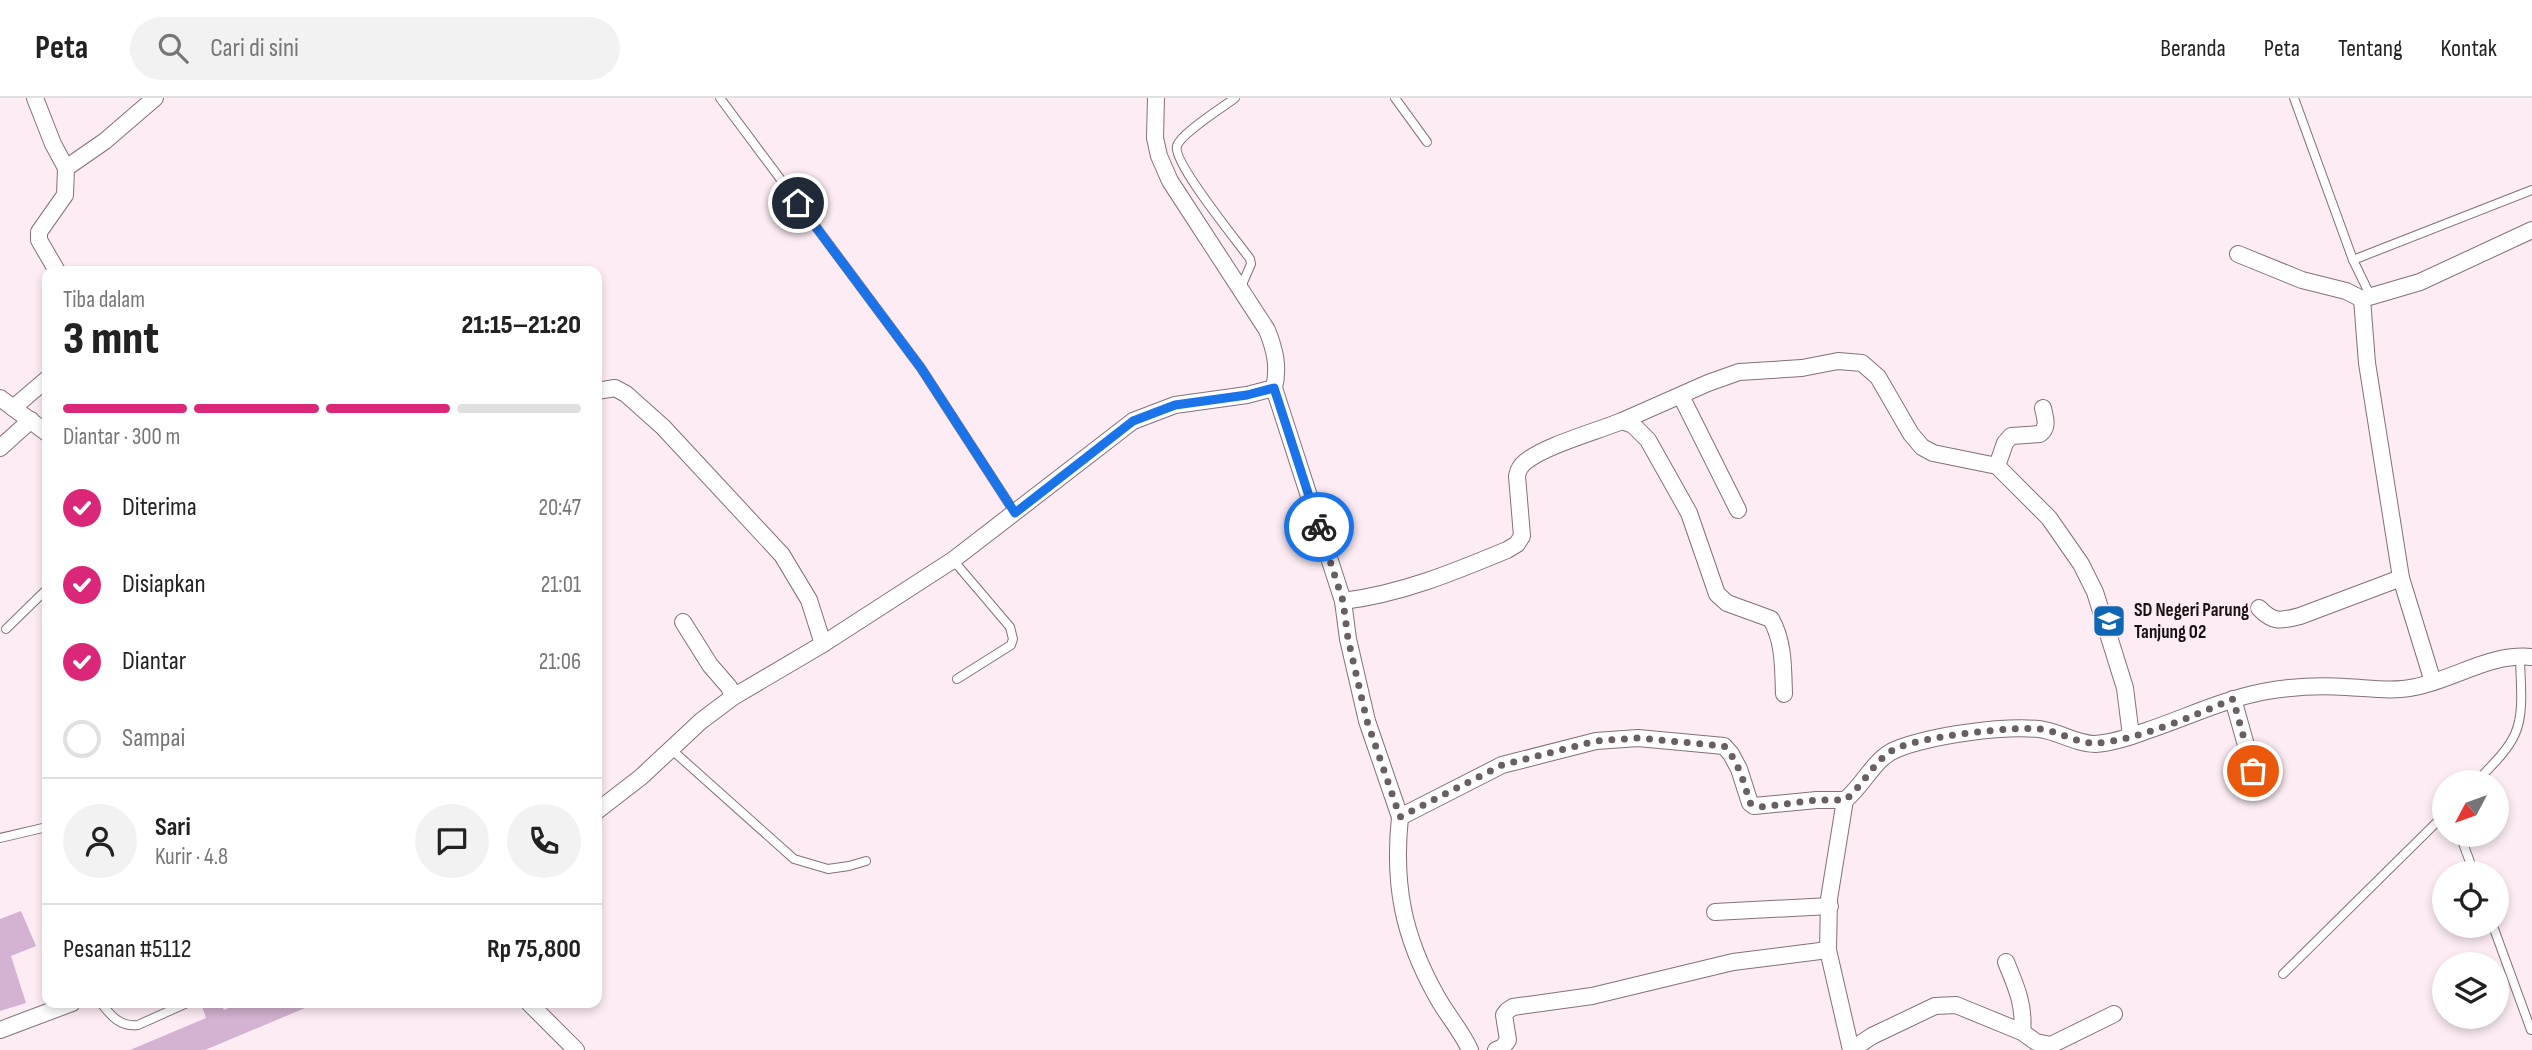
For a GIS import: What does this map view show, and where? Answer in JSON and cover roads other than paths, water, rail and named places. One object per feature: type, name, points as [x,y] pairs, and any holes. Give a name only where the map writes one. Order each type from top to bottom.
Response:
[{"type":"street","points":[[35,98],[66,167],[65,195],[39,232],[39,240],[54,266]]},
{"type":"street","points":[[66,167],[105,141],[155,98]]},
{"type":"street","points":[[1156,98],[1155,138],[1165,169],[1178,194],[1267,330],[1276,353],[1277,376],[1274,388],[1343,601],[1348,639],[1367,721],[1400,817],[1397,847],[1398,890],[1406,929],[1435,993],[1464,1036],[1470,1050]]},
{"type":"street","points":[[2238,254],[2302,280],[2366,298],[2420,282],[2532,230]]},
{"type":"street","points":[[2366,298],[2367,363],[2401,578],[2433,682]]},
{"type":"street","points":[[1343,601],[1362,599],[1429,582],[1517,544],[1522,536],[1517,476],[1519,468],[1552,448],[1739,372],[1802,368],[1838,361],[1862,363],[1878,377],[1911,434],[1922,447],[1933,453],[1997,466],[2049,518],[2081,564],[2095,592],[2125,688],[2132,736]]},
{"type":"street","points":[[42,382],[6,403],[42,429]]},
{"type":"street","points":[[602,390],[615,388],[626,394],[663,427],[782,555],[809,600],[823,644]]},
{"type":"street","points":[[602,807],[641,777],[701,721],[733,697],[823,644],[953,560],[1133,421],[1175,405],[1247,395],[1274,388]]},
{"type":"street","points":[[1681,396],[1738,510]]},
{"type":"street","points":[[1997,466],[2004,443],[2011,436],[2040,434],[2043,431],[2046,422],[2043,408]]},
{"type":"street","points":[[0,448],[30,420]]},
{"type":"street","points":[[1622,421],[1633,425],[1648,440],[1689,513],[1717,594],[1727,603],[1771,619],[1782,646],[1784,694]]},
{"type":"street","points":[[2259,608],[2268,617],[2284,620],[2300,617],[2401,578]]},
{"type":"street","points":[[683,622],[710,665],[729,687],[733,697]]},
{"type":"street","points":[[2114,1014],[2050,1045],[2036,1042],[2022,1032],[1956,1005],[1935,1006],[1872,1036],[1851,1050],[1828,950],[1833,868],[1845,800],[1865,781],[1880,761],[1894,750],[1914,744],[2011,729],[2041,729],[2092,744],[2110,742],[2188,717],[2233,699],[2285,689],[2328,686],[2399,690],[2433,682],[2490,661],[2526,657]]},
{"type":"street","points":[[2233,699],[2253,771]]},
{"type":"street","points":[[1400,817],[1502,765],[1596,741],[1638,738],[1724,746],[1739,769],[1750,803],[1754,806],[1845,800]]},
{"type":"street","points":[[1715,912],[1830,906]]},
{"type":"street","points":[[1496,1050],[1503,1047],[1507,1040],[1504,1015],[1514,1007],[1592,996],[1733,962],[1828,950]]},
{"type":"street","points":[[2006,962],[2019,992],[2024,1014],[2022,1032]]},
{"type":"street","points":[[0,1031],[58,1008]]},
{"type":"street","points":[[534,1008],[576,1050]]},
{"type":"lane","points":[[720,98],[921,368],[1015,513]]},
{"type":"lane","points":[[1235,98],[1185,136],[1176,147],[1176,153],[1187,173],[1250,259],[1251,264],[1240,290]]},
{"type":"lane","points":[[1395,98],[1427,142]]},
{"type":"lane","points":[[2294,98],[2366,298]]},
{"type":"lane","points":[[2353,260],[2532,190]]},
{"type":"lane","points":[[953,560],[1010,627],[1013,639],[1011,645],[957,679]]},
{"type":"lane","points":[[6,629],[42,594]]},
{"type":"lane","points":[[2486,770],[2516,733],[2526,657]]},
{"type":"lane","points":[[672,750],[794,859],[828,869],[866,861]]},
{"type":"lane","points":[[2283,974],[2432,827]]},
{"type":"lane","points":[[0,838],[42,828]]},
{"type":"lane","points":[[2497,938],[2531,1030]]},
{"type":"lane","points":[[105,1008],[112,1017],[130,1026],[176,1008]]},
{"type":"place","name":"SD Negeri Parung Tanjung 02","points":[[2109,621]]}]
